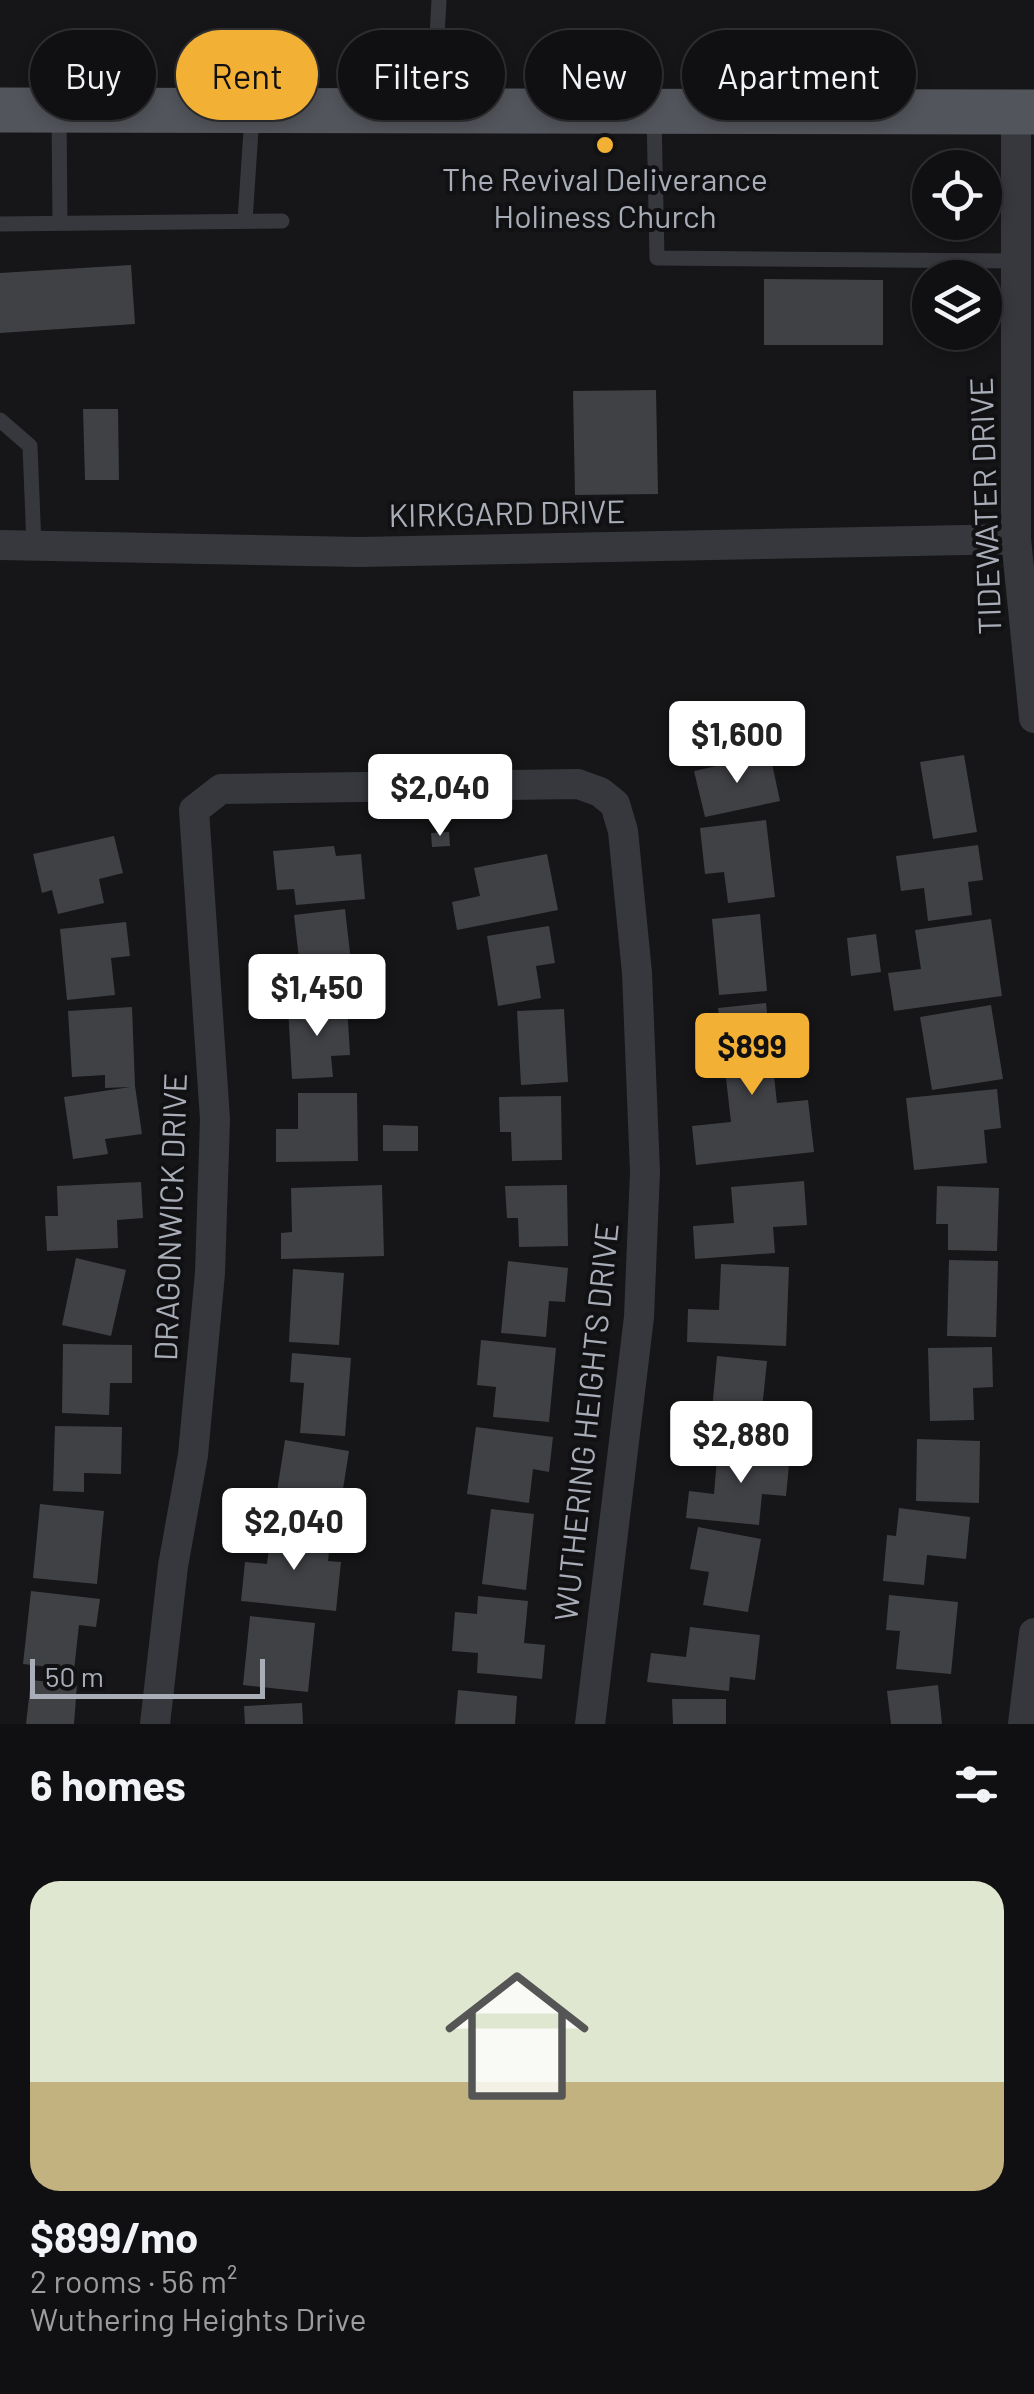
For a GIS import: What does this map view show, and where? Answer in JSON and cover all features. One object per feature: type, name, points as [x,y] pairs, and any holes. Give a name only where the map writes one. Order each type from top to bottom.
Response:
[{"type":"main road","points":[[0,110],[30,110]]},
{"type":"main road","points":[[662,111],[1025,112]]},
{"type":"street","name":"TIDEWATER DRIVE","points":[[1025,112],[1016,261],[1016,539],[1034,718]]},
{"type":"street","name":"KIRKGARD DRIVE","points":[[0,544],[360,552],[1016,539]]},
{"type":"street","name":"WUTHERING HEIGHTS DRIVE","points":[[286,786],[578,784],[600,792],[615,804],[623,832],[637,973],[644,1250],[590,1724]]},
{"type":"street","name":"DRAGONWICK DRIVE","points":[[155,1724],[173,1566],[193,1455],[210,1273],[214,1119],[194,810],[221,789],[286,786]]},
{"type":"street","points":[[1023,1724],[1034,1634]]},
{"type":"lane","points":[[437,30],[439,0]]},
{"type":"lane","points":[[59,120],[60,223]]},
{"type":"lane","points":[[246,221],[251,120]]},
{"type":"lane","points":[[654,120],[658,258],[1016,261]]},
{"type":"lane","points":[[0,224],[282,221]]},
{"type":"lane","points":[[0,420],[30,446],[34,546]]},
{"type":"building","points":[[131,265],[135,324],[0,333],[0,273]]},
{"type":"building","points":[[764,279],[883,280],[883,345],[764,345]]},
{"type":"building","points":[[656,390],[658,494],[575,495],[573,391]]},
{"type":"building","points":[[83,409],[118,409],[119,480],[85,480]]},
{"type":"building","points":[[770,754],[780,801],[705,817],[694,771]]},
{"type":"building","points":[[964,755],[977,832],[933,839],[920,762]]},
{"type":"building","points":[[766,820],[775,897],[728,903],[724,872],[705,874],[700,828]]},
{"type":"building","points":[[449,832],[450,846],[432,847],[431,833]]},
{"type":"building","points":[[114,836],[123,873],[99,879],[104,903],[58,914],[52,890],[42,893],[33,854]]},
{"type":"building","points":[[978,845],[983,880],[968,882],[972,915],[928,921],[924,888],[901,891],[896,856]]},
{"type":"building","points":[[334,846],[336,856],[361,854],[365,899],[296,905],[294,889],[277,890],[273,851]]},
{"type":"building","points":[[547,854],[558,910],[457,930],[452,902],[480,896],[474,868]]},
{"type":"building","points":[[345,909],[354,988],[303,994],[294,915]]},
{"type":"building","points":[[760,914],[767,991],[719,995],[712,919]]},
{"type":"building","points":[[991,919],[1002,996],[894,1011],[888,973],[921,969],[915,930]]},
{"type":"building","points":[[126,922],[130,956],[111,958],[115,995],[67,1000],[60,929]]},
{"type":"building","points":[[549,926],[555,963],[536,966],[541,998],[498,1006],[487,936]]},
{"type":"building","points":[[876,934],[881,972],[851,976],[847,938]]},
{"type":"building","points":[[766,1003],[777,1103],[808,1100],[814,1152],[696,1165],[692,1126],[731,1122],[718,1008]]},
{"type":"building","points":[[347,1004],[350,1055],[331,1056],[333,1077],[292,1079],[288,1007]]},
{"type":"building","points":[[991,1005],[1003,1079],[932,1090],[920,1017]]},
{"type":"building","points":[[132,1007],[135,1086],[142,1134],[105,1139],[108,1154],[73,1159],[64,1097],[130,1087],[105,1088],[105,1075],[72,1077],[68,1011]]},
{"type":"building","points":[[564,1009],[568,1082],[521,1085],[517,1011]]},
{"type":"building","points":[[997,1089],[1001,1128],[984,1130],[987,1163],[914,1170],[906,1098]]},
{"type":"building","points":[[298,1093],[357,1093],[358,1161],[276,1162],[276,1129],[298,1129]]},
{"type":"building","points":[[561,1096],[562,1160],[512,1161],[511,1132],[500,1132],[499,1097]]},
{"type":"building","points":[[383,1125],[418,1126],[418,1151],[383,1151]]},
{"type":"building","points":[[804,1181],[807,1225],[773,1227],[775,1253],[695,1259],[693,1226],[734,1223],[731,1187]]},
{"type":"building","points":[[141,1182],[143,1218],[117,1220],[118,1248],[47,1251],[45,1216],[58,1216],[57,1186]]},
{"type":"building","points":[[382,1185],[384,1256],[281,1259],[281,1233],[292,1232],[291,1188]]},
{"type":"building","points":[[567,1185],[568,1246],[519,1247],[518,1218],[507,1218],[505,1186]]},
{"type":"building","points":[[937,1186],[999,1188],[997,1251],[948,1250],[948,1224],[936,1224]]},
{"type":"building","points":[[76,1258],[126,1270],[111,1336],[62,1325]]},
{"type":"building","points":[[949,1260],[998,1261],[996,1337],[947,1336]]},
{"type":"building","points":[[508,1261],[568,1268],[565,1302],[549,1301],[546,1337],[501,1333]]},
{"type":"building","points":[[721,1264],[789,1267],[786,1346],[687,1342],[688,1309],[719,1310]]},
{"type":"building","points":[[293,1269],[344,1273],[339,1345],[289,1342]]},
{"type":"building","points":[[481,1340],[556,1348],[549,1422],[493,1417],[496,1387],[477,1385]]},
{"type":"building","points":[[63,1344],[132,1345],[132,1383],[110,1383],[109,1415],[62,1413]]},
{"type":"building","points":[[992,1347],[993,1387],[973,1388],[974,1420],[930,1421],[928,1348]]},
{"type":"building","points":[[292,1353],[351,1358],[345,1436],[300,1433],[304,1383],[290,1382]]},
{"type":"building","points":[[717,1356],[767,1361],[759,1438],[710,1432]]},
{"type":"building","points":[[55,1426],[122,1427],[121,1474],[84,1473],[84,1492],[53,1491]]},
{"type":"building","points":[[476,1427],[553,1437],[549,1472],[533,1469],[529,1503],[467,1494]]},
{"type":"building","points":[[917,1439],[980,1441],[979,1503],[916,1501]]},
{"type":"building","points":[[285,1440],[349,1451],[337,1527],[273,1517]]},
{"type":"building","points":[[718,1447],[790,1454],[786,1496],[762,1494],[759,1525],[686,1518],[689,1491],[714,1494]]},
{"type":"building","points":[[40,1504],[104,1511],[97,1584],[33,1578]]},
{"type":"building","points":[[899,1508],[970,1517],[966,1559],[927,1555],[924,1585],[883,1581],[887,1535],[896,1536]]},
{"type":"building","points":[[491,1509],[534,1514],[526,1590],[482,1584]]},
{"type":"building","points":[[698,1527],[761,1539],[748,1612],[703,1605],[709,1572],[690,1569]]},
{"type":"building","points":[[271,1529],[331,1535],[328,1561],[341,1562],[336,1611],[241,1601],[245,1562],[267,1564]]},
{"type":"building","points":[[31,1591],[100,1599],[96,1627],[79,1625],[74,1670],[23,1664]]},
{"type":"building","points":[[889,1595],[958,1602],[951,1674],[896,1669],[900,1631],[886,1630]]},
{"type":"building","points":[[478,1596],[528,1601],[524,1643],[545,1645],[542,1679],[477,1673],[478,1653],[452,1651],[455,1612],[477,1614]]},
{"type":"building","points":[[250,1616],[315,1623],[308,1692],[243,1685]]},
{"type":"building","points":[[690,1627],[760,1635],[755,1680],[730,1677],[729,1691],[647,1682],[651,1653],[686,1657]]},
{"type":"building","points":[[31,1680],[77,1685],[74,1724],[26,1724]]},
{"type":"building","points":[[938,1685],[942,1724],[891,1724],[887,1691]]},
{"type":"building","points":[[458,1690],[517,1696],[515,1724],[455,1724]]},
{"type":"building","points":[[672,1699],[726,1699],[726,1724],[673,1724]]},
{"type":"building","points":[[302,1703],[303,1724],[245,1724],[244,1706]]},
{"type":"place","name":"The Revival Deliverance Holiness Church","points":[[605,145]]}]
